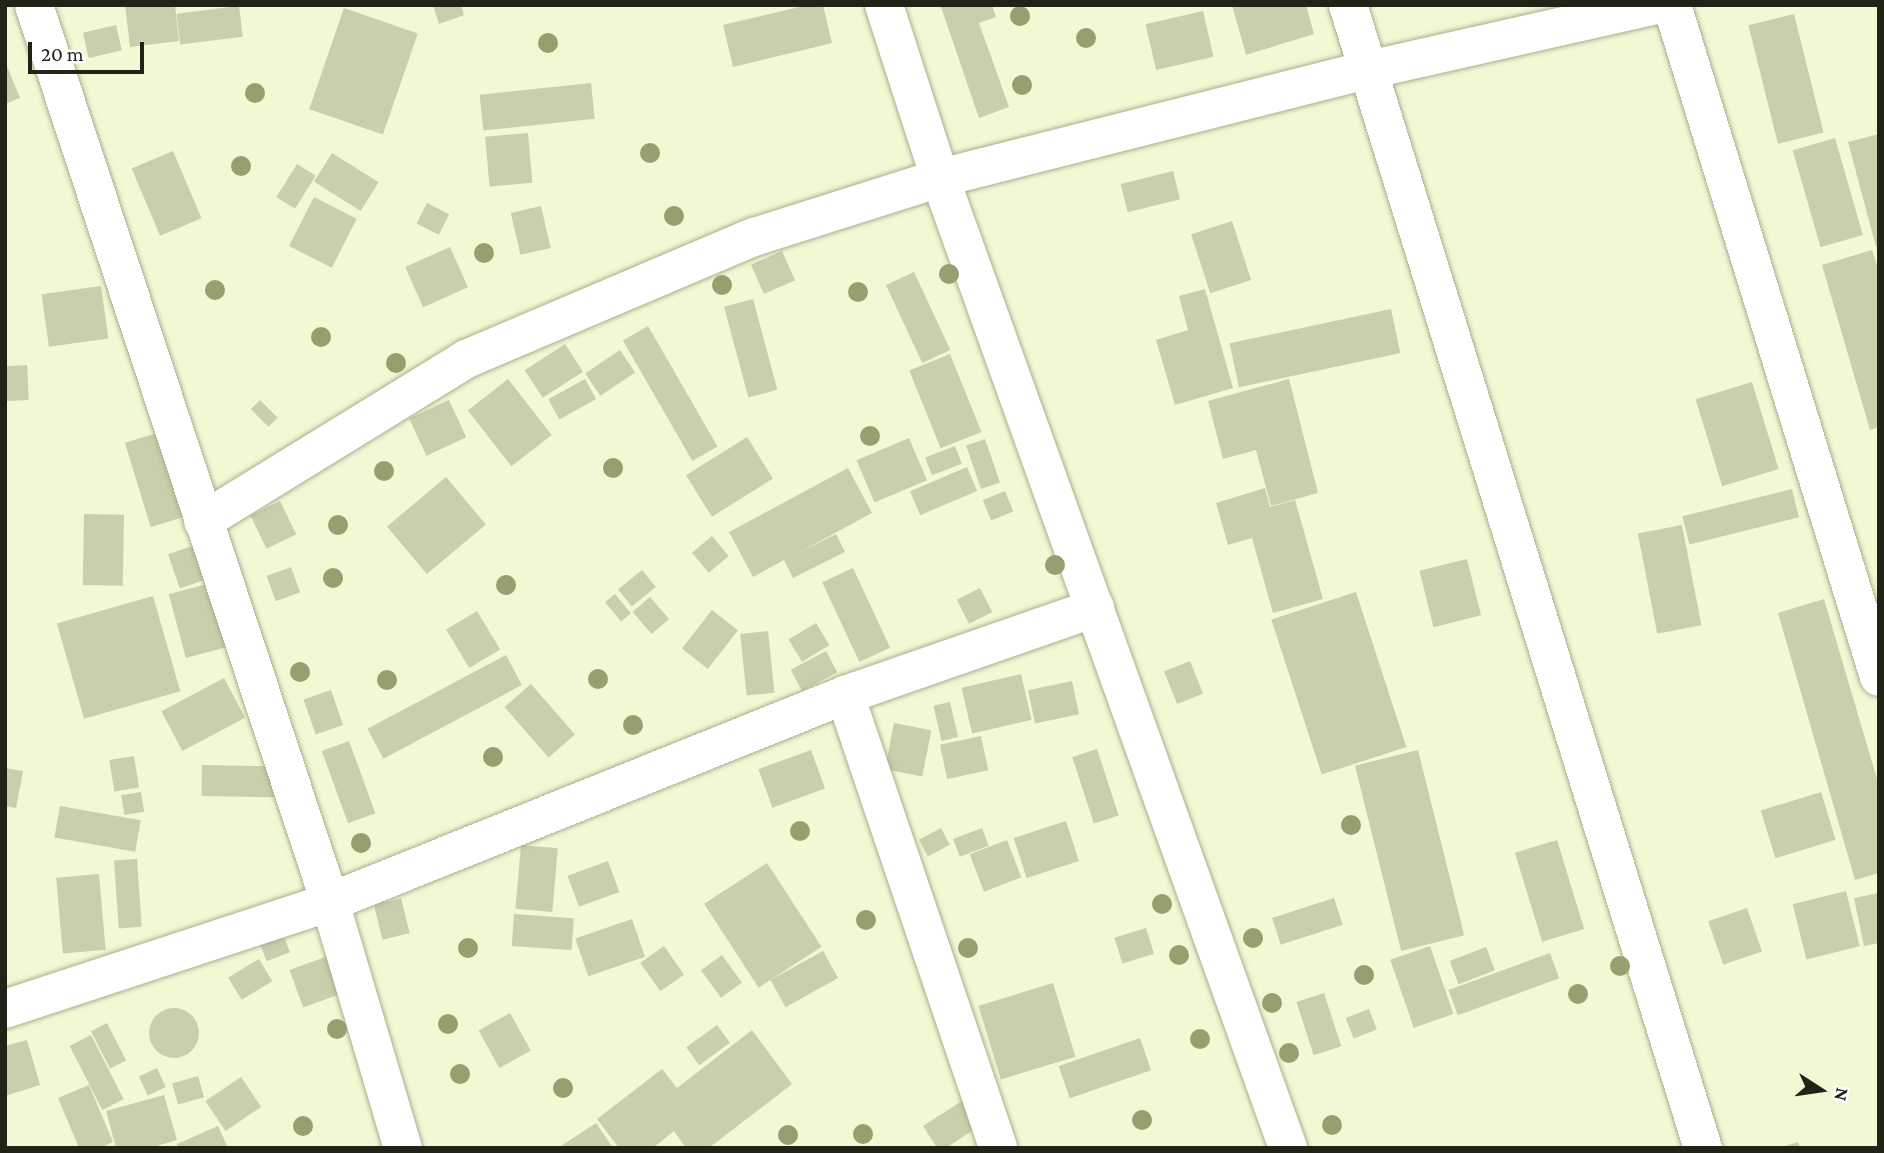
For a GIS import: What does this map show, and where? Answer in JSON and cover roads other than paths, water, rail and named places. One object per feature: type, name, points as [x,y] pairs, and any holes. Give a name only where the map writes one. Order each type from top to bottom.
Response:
[{"type":"street","points":[[34,5],[330,902],[403,1148]]},
{"type":"street","points":[[884,5],[940,178],[1288,1148]]},
{"type":"street","points":[[1348,5],[1703,1148]]},
{"type":"street","points":[[203,521],[466,359],[754,237],[940,178],[1368,70],[1657,5]]},
{"type":"street","points":[[1672,5],[1879,677]]},
{"type":"street","points":[[5,1009],[330,902],[845,695],[1095,608]]},
{"type":"street","points":[[845,695],[998,1148]]}]
